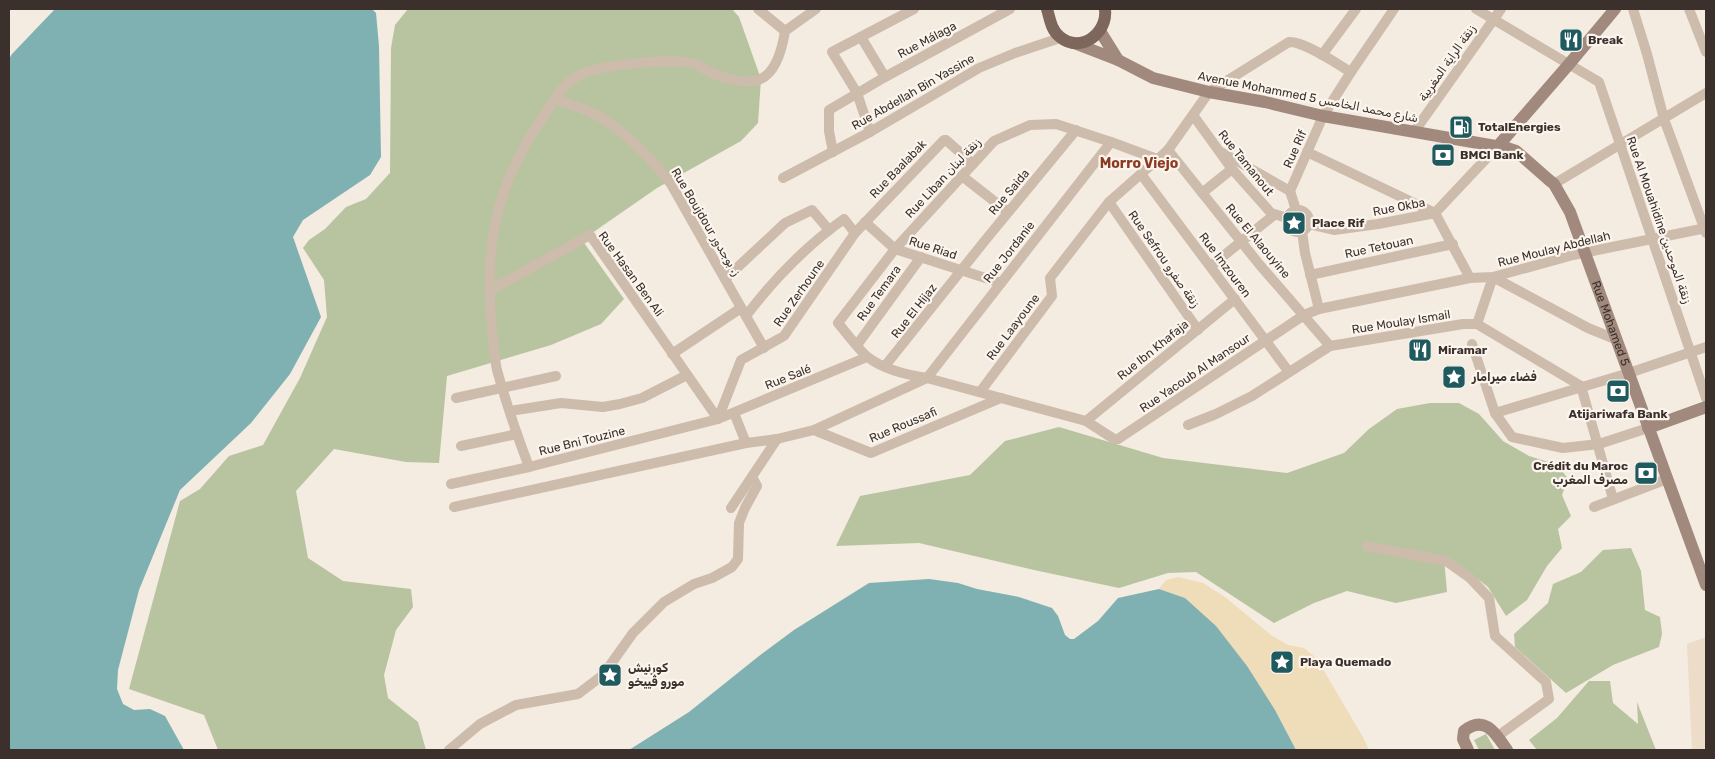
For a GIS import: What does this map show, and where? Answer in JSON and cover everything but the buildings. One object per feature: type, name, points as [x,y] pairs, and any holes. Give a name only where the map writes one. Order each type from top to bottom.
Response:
[{"type":"main road","points":[[1048,10],[1051,26],[1060,38],[1074,43],[1089,40],[1103,20]]},
{"type":"street","points":[[758,9],[785,31]]},
{"type":"street","points":[[529,468],[496,369],[489,291],[492,236],[499,203],[511,174],[533,132],[563,86],[574,77],[590,70],[631,63],[694,63],[712,73],[737,80],[754,81],[769,74],[782,46],[785,31],[816,9]]},
{"type":"street","points":[[870,132],[857,93],[832,52],[914,9]]},
{"type":"street","name":"Rue Málaga","points":[[833,152],[829,131],[829,110],[885,76],[1008,9]]},
{"type":"street","points":[[1110,9],[1103,20],[1118,60]]},
{"type":"street","points":[[1322,55],[1356,9]]},
{"type":"street","name":"Rue Rif","points":[[1290,191],[1324,116],[1394,9]]},
{"type":"street","name":"Rue Al Mouahidine زنقة الموحدين","points":[[1476,9],[1599,82],[1706,398]]},
{"type":"street","name":"زنقة الراية المغربية","points":[[1414,132],[1501,9]]},
{"type":"street","points":[[1566,61],[1605,9]]},
{"type":"street","points":[[1494,145],[1566,61],[1615,9]]},
{"type":"street","points":[[1633,9],[1664,118],[1706,230]]},
{"type":"street","points":[[1689,9],[1706,52]]},
{"type":"street","points":[[861,37],[885,76]]},
{"type":"street","name":"Rue Abdellah Bin Yassine","points":[[783,178],[870,132],[979,68],[1015,53],[1060,38]]},
{"type":"street","points":[[1209,92],[1289,42],[1294,42],[1322,55],[1351,72]]},
{"type":"street","name":"Avenue Mohammed 5 شارع محمد الخامس","points":[[1074,43],[1118,60],[1153,78],[1209,92],[1265,102],[1324,116],[1494,145]]},
{"type":"street","name":"Rue Laayoune","points":[[980,392],[1052,296],[1050,278],[1109,202],[1168,150],[1209,92]]},
{"type":"street","points":[[1554,184],[1706,93]]},
{"type":"street","name":"Rue Boujdour ز. بوجدور","points":[[555,99],[604,119],[629,138],[654,163],[671,184],[764,348]]},
{"type":"street","name":"Rue Tamanout","points":[[1193,115],[1232,169],[1271,213],[1287,218]]},
{"type":"street","name":"Rue Liban زنقة لبنان","points":[[857,345],[838,323],[895,249],[994,141],[1030,125],[1056,124],[1157,159]]},
{"type":"street","name":"Rue Saida","points":[[961,271],[1076,130]]},
{"type":"street","name":"Rue Baalabak","points":[[865,222],[944,140],[973,164]]},
{"type":"street","name":"Rue Jordanie","points":[[927,378],[1111,142]]},
{"type":"street","name":"Rue Mohamed 5","points":[[1494,145],[1516,151],[1554,184],[1570,212],[1648,428],[1702,563],[1706,585]]},
{"type":"street","name":"Rue Okba","points":[[1305,227],[1334,230],[1378,224],[1435,212],[1494,145]]},
{"type":"street","name":"Rue El Alaouyine","points":[[1168,150],[1241,242],[1330,346]]},
{"type":"street","points":[[1219,151],[1290,191],[1296,210]]},
{"type":"street","points":[[1307,152],[1435,212],[1470,278]]},
{"type":"street","points":[[1202,193],[1232,169]]},
{"type":"street","name":"Rue Imzouren","points":[[1141,174],[1289,372]]},
{"type":"street","points":[[962,176],[1008,212]]},
{"type":"street","name":"Rue Sefrou زنقة صفرو","points":[[1109,202],[1198,330]]},
{"type":"street","points":[[725,279],[785,223],[812,210],[829,230]]},
{"type":"street","points":[[1305,227],[1296,232],[1289,228],[1286,222],[1289,214],[1300,210],[1308,216],[1305,227],[1310,275],[1319,309]]},
{"type":"street","points":[[1211,266],[1274,215]]},
{"type":"street","points":[[672,354],[744,312],[829,230],[844,219],[856,233]]},
{"type":"street","name":"Rue Riad","points":[[865,222],[895,249],[1001,284]]},
{"type":"street","name":"Rue Zerhoune","points":[[718,419],[741,360],[784,336],[865,222]]},
{"type":"street","name":"Rue Moulay Abdellah","points":[[1319,309],[1470,278],[1493,277],[1585,253],[1706,230]]},
{"type":"street","name":"Rue Hasan Ben Ali","points":[[489,291],[590,235],[718,419]]},
{"type":"street","name":"Rue Tetouan","points":[[1310,275],[1453,244]]},
{"type":"street","name":"Rue Temara","points":[[857,345],[921,257]]},
{"type":"street","name":"Rue El Hijaz","points":[[885,366],[961,271]]},
{"type":"street","points":[[1613,499],[1599,444],[1581,386],[1477,324],[1493,277],[1588,328],[1616,339]]},
{"type":"street","name":"Rue Ibn Khafaja","points":[[1086,420],[1236,299]]},
{"type":"street","name":"Rue Yacoub Al Mansour","points":[[1086,420],[1114,439],[1118,439],[1265,340],[1304,315],[1319,309]]},
{"type":"street","name":"Rue Moulay Ismail","points":[[1330,346],[1463,324],[1477,324]]},
{"type":"street","points":[[1472,344],[1495,413],[1512,437],[1563,448],[1599,444],[1706,406]]},
{"type":"street","points":[[857,345],[867,358],[908,375],[927,378],[1086,420]]},
{"type":"street","points":[[1188,425],[1216,414],[1252,396],[1330,346]]},
{"type":"street","points":[[1495,413],[1629,373],[1706,347]]},
{"type":"street","name":"Rue Salé","points":[[718,419],[867,358]]},
{"type":"street","points":[[510,411],[561,403],[604,407],[620,404],[642,398],[686,375]]},
{"type":"street","points":[[456,398],[556,376]]},
{"type":"street","points":[[454,507],[746,443],[776,439],[814,430],[927,378]]},
{"type":"street","name":"Rue Roussafi","points":[[814,430],[871,453],[1001,398]]},
{"type":"street","points":[[734,412],[746,443]]},
{"type":"street","name":"Rue Bni Touzine","points":[[451,484],[529,468],[718,419]]},
{"type":"street","points":[[461,446],[517,434]]},
{"type":"street","points":[[730,508],[776,439]]},
{"type":"street","points":[[449,750],[480,724],[516,705],[578,694],[603,676],[633,633],[664,602],[694,584],[712,578],[732,566],[738,559],[739,523],[744,508],[757,486],[752,477]]},
{"type":"street","points":[[1594,507],[1668,479]]},
{"type":"street","points":[[1367,546],[1446,561],[1470,578],[1489,598],[1495,636],[1546,682],[1549,699],[1498,736]]},
{"type":"street","points":[[1468,750],[1463,739],[1464,732],[1471,726],[1480,724],[1491,728],[1507,750]]},
{"type":"green space","points":[[408,9],[732,9],[739,17],[761,79],[758,123],[741,141],[657,188],[582,240],[624,299],[601,324],[551,345],[447,376],[439,463],[406,462],[334,449],[296,491],[308,558],[343,581],[411,589],[413,607],[396,630],[384,675],[388,698],[418,722],[426,750],[218,750],[204,715],[129,689],[180,501],[200,489],[229,456],[263,445],[300,378],[327,317],[324,280],[303,248],[309,240],[325,229],[346,207],[366,199],[390,173],[391,48],[395,25]]},
{"type":"green space","points":[[1430,403],[1459,403],[1479,414],[1503,441],[1529,456],[1558,465],[1568,479],[1562,495],[1571,516],[1558,529],[1562,548],[1547,566],[1527,600],[1506,616],[1488,587],[1470,573],[1444,558],[1447,592],[1396,603],[1347,591],[1314,603],[1274,623],[1196,572],[1168,573],[1119,588],[919,543],[836,546],[860,496],[970,475],[1005,441],[1059,427],[1163,458],[1287,473],[1344,453],[1369,429],[1397,409]]},
{"type":"green space","points":[[1631,548],[1641,571],[1645,610],[1660,617],[1662,634],[1659,647],[1613,665],[1566,693],[1515,647],[1514,634],[1548,603],[1553,584],[1581,572],[1603,550]]},
{"type":"green space","points":[[1589,681],[1610,681],[1613,703],[1638,724],[1637,702],[1656,750],[1537,750],[1529,740],[1557,718]]},
{"type":"green space","points":[[1486,734],[1495,750],[1479,750],[1474,740]]},
{"type":"sand","name":"Playa Quemado","points":[[1178,577],[1203,583],[1225,597],[1271,635],[1288,645],[1304,648],[1317,659],[1369,750],[1296,750],[1275,710],[1185,598],[1159,589],[1166,580]]},
{"type":"shaded area","points":[[1706,637],[1706,750],[1692,750],[1687,644]]},
{"type":"water","points":[[55,9],[372,9],[376,13],[379,46],[381,157],[370,175],[303,220],[293,237],[321,317],[290,374],[251,423],[180,490],[139,590],[118,670],[117,689],[123,704],[134,710],[150,709],[165,716],[184,750],[9,750],[9,59]]},
{"type":"water","points":[[929,579],[958,583],[977,589],[1019,597],[1052,608],[1058,616],[1065,635],[1070,639],[1074,639],[1098,621],[1118,598],[1159,589],[1185,598],[1216,626],[1247,666],[1275,710],[1296,750],[629,750],[689,712],[794,630],[869,583]]},
{"type":"place","name":"Break","points":[[1571,40]]},
{"type":"place","name":"TotalEnergies","points":[[1461,127]]},
{"type":"place","name":"BMCI Bank","points":[[1443,155]]},
{"type":"place","name":"Place Rif","points":[[1294,223]]},
{"type":"place","name":"Miramar","points":[[1420,350]]},
{"type":"place","name":"فضاء ميرامار","points":[[1454,377]]},
{"type":"place","name":"Atijariwafa Bank","points":[[1618,391]]},
{"type":"place","name":"Crédit du Maroc مصرف المغرب","points":[[1646,473]]},
{"type":"place","name":"Playa Quemado","points":[[1282,662]]},
{"type":"place","name":"كورنيش مورو ڤييخو","points":[[610,675]]},
{"type":"district","name":"Morro Viejo","points":[[1139,163]]}]
